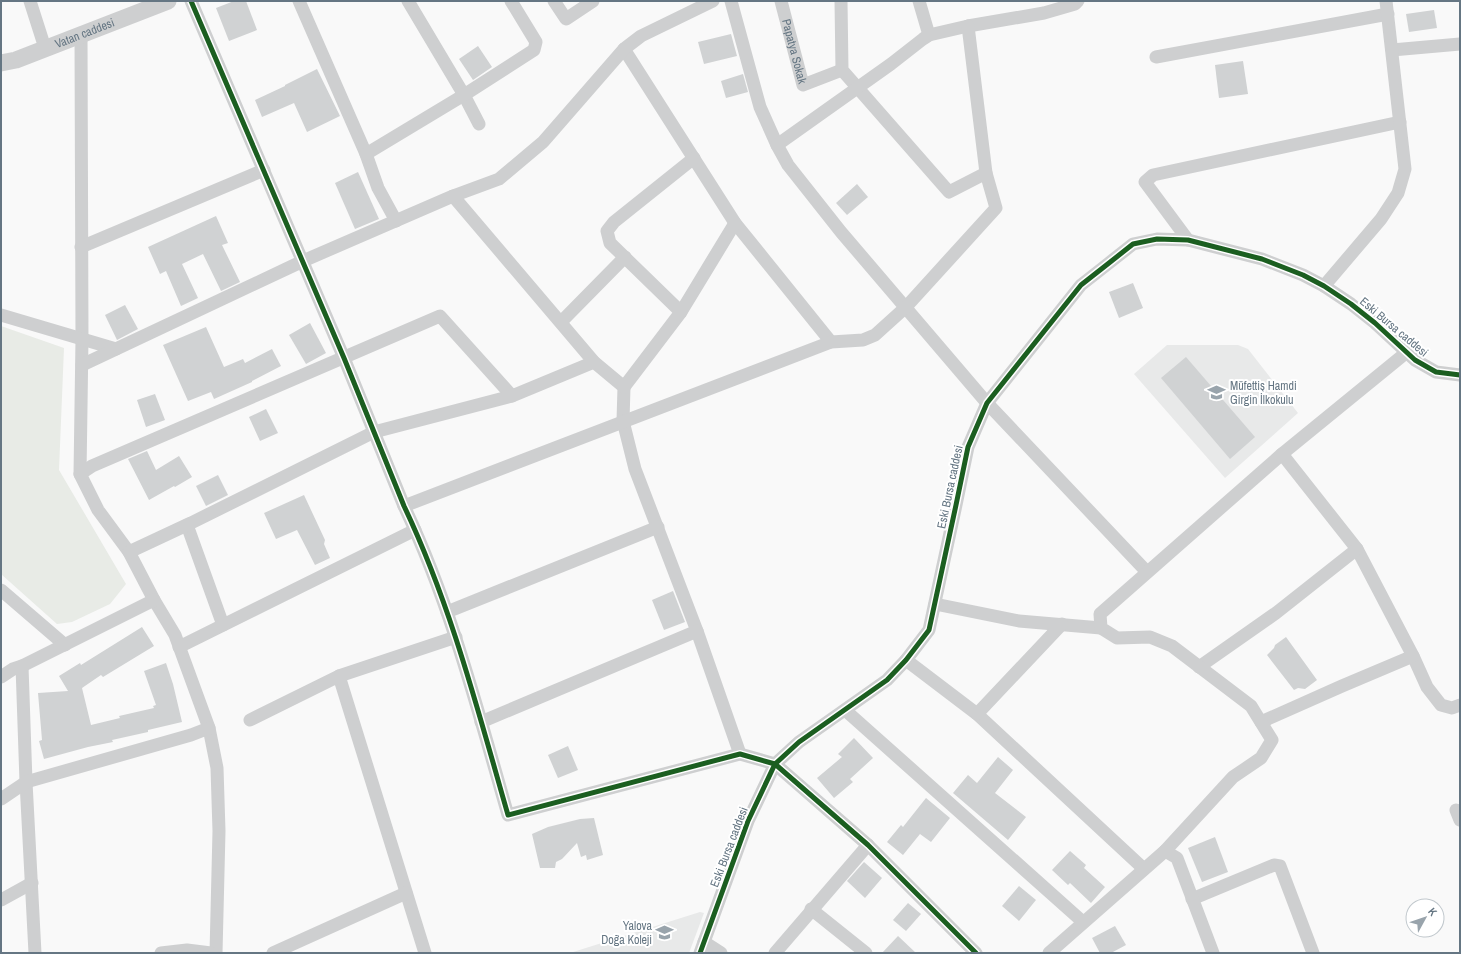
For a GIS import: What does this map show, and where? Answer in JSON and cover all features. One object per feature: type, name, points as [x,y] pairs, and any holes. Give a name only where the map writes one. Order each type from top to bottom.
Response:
[{"type":"street","points":[[30,1],[45,48]]},
{"type":"street","points":[[191,1],[344,358],[447,612],[456,637],[508,815],[740,754],[776,764],[868,845],[977,953]]},
{"type":"street","points":[[299,1],[366,154],[378,188],[396,221]]},
{"type":"street","points":[[408,1],[464,95],[479,124]]},
{"type":"street","points":[[366,154],[464,95],[534,50],[536,42],[511,1]]},
{"type":"street","points":[[554,1],[566,19],[593,1]]},
{"type":"street","points":[[82,365],[303,261],[453,196],[499,179],[542,142],[624,49],[641,36],[713,1]]},
{"type":"street","points":[[731,1],[760,107],[777,145],[788,165],[841,232],[987,403],[1147,572]]},
{"type":"street","name":"Papatya Sokak","points":[[780,1],[803,85],[842,70]]},
{"type":"street","points":[[841,1],[842,70],[949,192],[986,173]]},
{"type":"street","points":[[919,1],[929,36]]},
{"type":"street","points":[[777,145],[891,64],[922,39],[968,26],[1044,13],[1075,4],[1078,1]]},
{"type":"street","name":"Vatan caddesi","points":[[1,63],[16,60],[164,2]]},
{"type":"street","points":[[1156,57],[1387,7],[1405,169],[1398,194],[1381,219],[1324,286]]},
{"type":"street","points":[[404,506],[831,342],[863,340],[875,335],[906,307],[996,208],[986,173],[968,26]]},
{"type":"street","points":[[81,35],[82,365],[80,474],[98,510],[129,552],[154,600],[175,635],[209,728],[218,776],[219,831],[216,953]]},
{"type":"street","points":[[1392,50],[1460,44]]},
{"type":"street","points":[[624,49],[735,223],[831,342]]},
{"type":"street","points":[[1188,240],[1145,182],[1153,175],[1400,122]]},
{"type":"street","points":[[681,312],[610,243],[607,231],[614,222],[694,158]]},
{"type":"street","points":[[81,247],[264,170]]},
{"type":"street","points":[[453,196],[594,362],[624,387]]},
{"type":"street","points":[[735,223],[681,312],[624,387],[623,421],[635,469],[697,631],[740,754]]},
{"type":"street","name":"Eski Bursa caddesi","points":[[702,947],[748,821],[776,764],[799,742],[887,680],[906,660],[929,630],[968,447],[987,403],[1081,285],[1133,244],[1157,239],[1188,240],[1262,260],[1303,275],[1324,286],[1375,322],[1415,360],[1436,372],[1459,376]]},
{"type":"street","points":[[561,322],[625,258]]},
{"type":"street","points":[[1,315],[116,349]]},
{"type":"street","points":[[80,474],[92,466],[440,316],[512,396]]},
{"type":"street","points":[[1101,628],[1100,614],[1282,454],[1407,352]]},
{"type":"street","points":[[129,552],[187,525],[374,432],[512,396],[594,362]]},
{"type":"street","points":[[1282,454],[1357,549],[1413,656],[1426,687],[1441,705],[1452,708],[1460,705]]},
{"type":"street","points":[[187,525],[223,625]]},
{"type":"street","points":[[447,612],[658,527]]},
{"type":"street","points":[[180,647],[415,530]]},
{"type":"street","points":[[1199,667],[1276,613],[1357,549]]},
{"type":"street","points":[[1,590],[65,645]]},
{"type":"street","points":[[1,677],[154,600]]},
{"type":"street","points":[[935,604],[1019,621],[1101,628],[1117,638],[1150,638],[1172,646],[1251,706],[1272,740],[1261,758],[1233,776],[1165,851],[1049,953]]},
{"type":"street","points":[[977,714],[1062,624]]},
{"type":"street","points":[[481,722],[697,631]]},
{"type":"street","points":[[250,720],[339,676],[456,637]]},
{"type":"street","points":[[1261,722],[1413,656]]},
{"type":"street","points":[[906,660],[977,714],[1144,869]]},
{"type":"street","points":[[22,666],[26,782],[35,953]]},
{"type":"street","points":[[339,676],[425,953]]},
{"type":"street","points":[[845,710],[1083,922]]},
{"type":"street","points":[[1,799],[26,782],[191,735],[209,728]]},
{"type":"street","points":[[775,953],[811,909],[868,845]]},
{"type":"street","points":[[1165,851],[1177,858],[1213,953]]},
{"type":"street","points":[[1192,899],[1274,865],[1280,866],[1313,953]]},
{"type":"street","points":[[1,900],[32,883]]},
{"type":"street","points":[[273,953],[406,893]]},
{"type":"street","points":[[811,909],[866,953]]},
{"type":"street","points":[[702,947],[721,953]]},
{"type":"street","points":[[161,953],[187,950],[211,953]]},
{"type":"shaded area","points":[[1,326],[64,348],[59,470],[126,584],[110,604],[72,622],[57,624],[1,574]]},
{"type":"shaded area","name":"Müfettiş Hamdi Girgin İlkokulu","points":[[1167,345],[1238,345],[1248,349],[1298,413],[1225,478],[1134,374]]},
{"type":"shaded area","name":"Yalova Doğa Koleji","points":[[700,912],[704,913],[689,953],[570,953]]},
{"type":"building","points":[[234,1],[246,1],[257,30],[229,41],[216,8]]},
{"type":"building","points":[[1434,10],[1437,28],[1409,32],[1406,14]]},
{"type":"building","points":[[731,34],[737,56],[704,64],[698,42]]},
{"type":"building","points":[[478,46],[492,67],[473,80],[459,59]]},
{"type":"building","points":[[1243,61],[1248,94],[1219,98],[1215,65]]},
{"type":"building","points":[[317,69],[340,116],[307,132],[294,103],[262,117],[255,100]]},
{"type":"building","points":[[743,74],[748,92],[726,98],[721,81]]},
{"type":"building","points":[[358,172],[379,219],[355,229],[335,183]]},
{"type":"building","points":[[857,184],[868,197],[847,215],[836,203]]},
{"type":"building","points":[[216,216],[228,243],[222,245],[240,282],[221,291],[203,254],[182,264],[198,298],[181,306],[166,271],[160,274],[148,247]]},
{"type":"building","points":[[1133,283],[1143,308],[1119,318],[1109,292]]},
{"type":"building","points":[[125,305],[138,329],[117,340],[105,315]]},
{"type":"building","points":[[310,323],[326,353],[306,364],[289,335]]},
{"type":"building","points":[[206,327],[224,367],[243,359],[245,363],[272,349],[281,366],[252,382],[214,399],[211,392],[188,401],[163,345]]},
{"type":"building","points":[[1186,357],[1255,437],[1230,459],[1161,378]]},
{"type":"building","points":[[155,394],[165,420],[146,427],[137,400]]},
{"type":"building","points":[[266,409],[278,433],[260,441],[249,417]]},
{"type":"building","points":[[147,451],[156,470],[179,456],[192,477],[149,500],[128,459]]},
{"type":"building","points":[[218,475],[228,495],[206,506],[196,486]]},
{"type":"building","points":[[304,495],[325,540],[324,544],[330,558],[315,565],[297,530],[276,539],[264,513]]},
{"type":"building","points":[[673,591],[685,622],[664,630],[652,600]]},
{"type":"building","points":[[142,627],[154,646],[103,677],[101,675],[82,688],[91,725],[120,718],[119,716],[154,708],[153,706],[156,705],[144,671],[166,663],[173,684],[182,722],[148,730],[148,732],[112,740],[113,742],[44,759],[39,741],[42,740],[38,693],[68,691],[59,676],[80,663],[81,665]]},
{"type":"building","points":[[1286,637],[1317,680],[1305,689],[1298,688],[1294,690],[1267,655],[1275,645]]},
{"type":"building","points":[[854,738],[873,758],[850,779],[853,782],[834,798],[817,778],[842,757],[838,754]]},
{"type":"building","points":[[568,746],[578,770],[558,778],[548,755]]},
{"type":"building","points":[[998,757],[1013,770],[995,793],[1026,817],[1008,840],[953,793],[968,775],[977,783]]},
{"type":"building","points":[[926,798],[950,818],[931,842],[920,834],[903,855],[887,842],[901,825],[903,827]]},
{"type":"building","points":[[594,818],[603,855],[587,860],[586,855],[581,857],[577,843],[562,859],[556,862],[555,868],[540,868],[532,834],[548,827],[580,819]]},
{"type":"building","points":[[1215,837],[1228,872],[1202,882],[1188,848]]},
{"type":"building","points":[[1070,851],[1086,865],[1084,868],[1105,887],[1091,903],[1070,883],[1068,885],[1052,870]]},
{"type":"building","points":[[864,862],[882,878],[865,898],[847,881]]},
{"type":"building","points":[[1019,886],[1036,900],[1019,921],[1002,906]]},
{"type":"building","points":[[908,903],[921,914],[906,931],[893,920]]},
{"type":"building","points":[[1115,926],[1126,945],[1111,953],[1100,953],[1092,938]]},
{"type":"building","points":[[898,936],[916,953],[882,953]]},
{"type":"cycle path","points":[[191,1],[344,358],[436,581],[450,620],[508,815],[740,754],[775,764],[868,845],[976,953]]},
{"type":"cycle path","points":[[700,953],[748,821],[775,764],[799,742],[887,680],[906,660],[929,630],[968,447],[987,403],[1081,285],[1133,244],[1157,239],[1188,240],[1262,259],[1303,275],[1324,286],[1351,304],[1375,323],[1415,360],[1436,372],[1460,375]]},
{"type":"place","name":"Müfettiş Hamdi Girgin İlkokulu","points":[[1217,393]]},
{"type":"place","name":"Yalova Doğa Koleji","points":[[665,933]]}]
